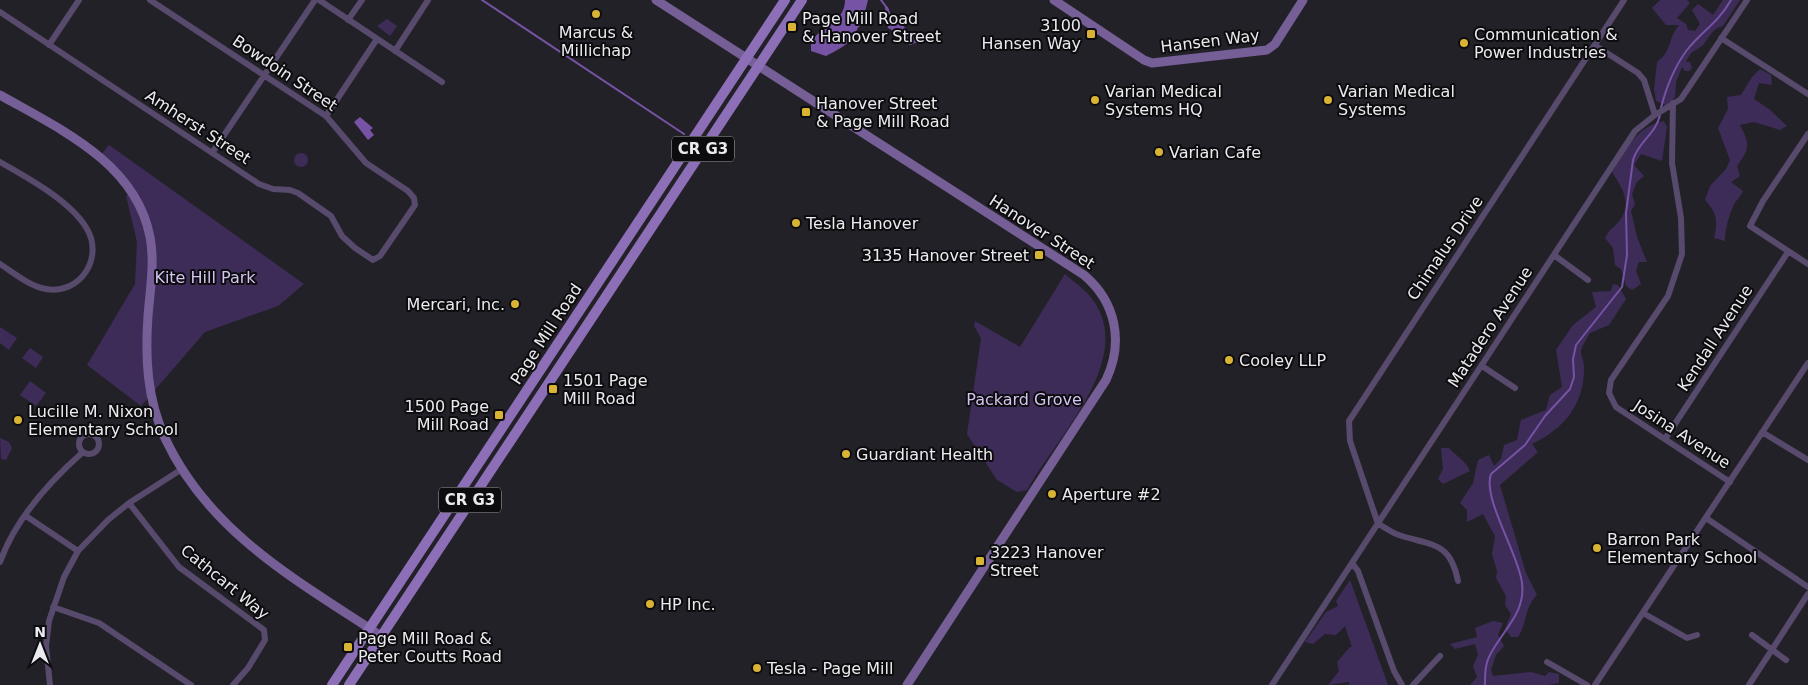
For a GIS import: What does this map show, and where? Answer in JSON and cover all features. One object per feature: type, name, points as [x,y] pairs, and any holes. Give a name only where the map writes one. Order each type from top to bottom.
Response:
[{"type":"main road","name":"Page Mill Road","points":[[332,685],[785,0]]},
{"type":"main road","name":"Page Mill Road","points":[[349,685],[802,0]]},
{"type":"main road","points":[[556,345],[560,364]]},
{"type":"street","points":[[49,45],[79,0]]},
{"type":"street","name":"Bowdoin Street","points":[[150,0],[326,116],[366,163],[408,191],[415,201],[414,207],[376,259]]},
{"type":"street","points":[[212,153],[317,0],[442,82]]},
{"type":"street","points":[[348,20],[362,0]]},
{"type":"street","points":[[395,51],[428,0]]},
{"type":"street","name":"Hanover Street","points":[[656,0],[745,59],[1084,275],[1102,294],[1115,323],[1115,355],[1106,380],[907,685]]},
{"type":"street","name":"Hansen Way","points":[[1054,0],[1144,60],[1152,63],[1268,50],[1275,44],[1303,0]]},
{"type":"street","name":"Chimalus Drive","points":[[1378,524],[1350,441],[1349,420],[1367,390],[1596,46],[1624,0]]},
{"type":"street","name":"Matadero Avenue","points":[[1272,685],[1635,131],[1656,114],[1681,99],[1747,0]]},
{"type":"street","name":"Amherst Street","points":[[0,12],[265,187],[290,190],[298,194],[334,220],[342,236],[355,248],[368,258],[376,259]]},
{"type":"street","points":[[1721,38],[1808,94]]},
{"type":"street","points":[[326,116],[377,39]]},
{"type":"street","points":[[1596,46],[1638,73],[1644,80],[1656,114]]},
{"type":"street","points":[[0,95],[52,124],[100,156],[133,191],[145,218],[152,257],[146,355],[150,395],[164,437],[182,469],[210,506],[269,562],[332,606],[381,636]]},
{"type":"street","name":"Josina Avenue","points":[[1673,104],[1672,163],[1682,218],[1682,254],[1668,296],[1611,380],[1608,389],[1616,407],[1666,438],[1730,482]]},
{"type":"street","points":[[1808,134],[1763,201],[1750,226],[1808,264]]},
{"type":"street","points":[[0,162],[46,191],[82,222],[89,232],[93,252],[90,267],[81,279],[75,284],[59,289],[39,288],[0,264]]},
{"type":"street","name":"Kendall Avenue","points":[[1666,438],[1788,252]]},
{"type":"street","points":[[1554,255],[1588,280]]},
{"type":"street","points":[[1595,685],[1808,363]]},
{"type":"street","points":[[1482,366],[1515,388]]},
{"type":"street","points":[[1762,432],[1808,460]]},
{"type":"street","points":[[0,562],[4,550],[26,516],[62,470],[83,452]]},
{"type":"street","points":[[50,685],[46,646],[49,621],[64,577],[78,551],[129,503],[182,469]]},
{"type":"street","name":"Cathcart Way","points":[[129,503],[180,566],[264,630],[265,640],[248,668],[233,685]]},
{"type":"street","points":[[26,516],[78,551]]},
{"type":"street","points":[[1706,518],[1808,587]]},
{"type":"street","points":[[1378,524],[1398,535],[1432,543],[1441,548],[1455,565],[1458,581]]},
{"type":"street","points":[[1352,563],[1358,571],[1394,670],[1402,685]]},
{"type":"street","points":[[1748,685],[1808,594]]},
{"type":"street","points":[[53,607],[99,623],[191,685]]},
{"type":"street","points":[[1643,613],[1687,638],[1697,635]]},
{"type":"street","points":[[1752,635],[1786,660]]},
{"type":"street","points":[[1413,685],[1440,656]]},
{"type":"street","points":[[1547,662],[1587,685]]},
{"type":"green space","points":[[1660,0],[1687,0],[1690,3],[1677,18],[1686,24],[1688,30],[1695,31],[1700,24],[1692,10],[1698,4],[1713,15],[1723,0],[1740,0],[1723,26],[1713,31],[1703,45],[1690,55],[1686,62],[1690,62],[1692,68],[1689,71],[1685,71],[1682,67],[1676,82],[1675,97],[1668,106],[1656,101],[1654,89],[1657,62],[1668,49],[1675,30],[1679,25],[1666,25],[1652,8]]},
{"type":"green space","points":[[387,19],[397,26],[390,36],[377,26]]},
{"type":"green space","points":[[1760,69],[1771,75],[1772,85],[1759,83],[1754,99],[1769,109],[1787,126],[1780,130],[1754,122],[1740,125],[1746,137],[1747,146],[1737,166],[1740,176],[1731,182],[1743,191],[1732,209],[1725,241],[1714,238],[1716,218],[1705,200],[1710,186],[1726,169],[1730,160],[1718,128],[1728,109],[1727,97],[1741,95],[1752,77]]},
{"type":"green space","points":[[1664,121],[1667,127],[1662,161],[1641,154],[1634,165],[1644,176],[1637,182],[1632,194],[1635,204],[1631,211],[1637,237],[1647,262],[1639,262],[1636,271],[1641,284],[1632,290],[1626,286],[1621,269],[1615,265],[1613,248],[1605,238],[1620,220],[1626,207],[1624,195],[1612,172],[1627,148],[1639,134],[1646,128]]},
{"type":"green space","name":"Kite Hill Park","points":[[109,145],[304,284],[278,306],[205,332],[141,406],[87,365],[135,284],[137,242],[126,196],[133,191],[100,156]]},
{"type":"green space","points":[[298,153],[304,153],[308,160],[304,167],[298,167],[294,163],[294,157]]},
{"type":"green space","name":"Packard Grove","points":[[1065,274],[1088,294],[1102,317],[1105,342],[1100,368],[1089,395],[1027,490],[1017,492],[997,480],[967,434],[981,338],[974,326],[975,321],[1020,347]]},
{"type":"green space","points":[[1613,284],[1618,285],[1626,299],[1609,325],[1590,333],[1583,346],[1581,354],[1584,364],[1581,392],[1570,414],[1554,431],[1532,444],[1538,452],[1500,485],[1526,573],[1537,595],[1530,604],[1518,637],[1511,637],[1505,629],[1511,614],[1505,605],[1506,596],[1496,578],[1497,571],[1492,554],[1495,536],[1483,514],[1467,522],[1467,510],[1460,503],[1473,483],[1478,460],[1489,455],[1494,466],[1501,459],[1504,445],[1517,440],[1521,420],[1546,410],[1550,395],[1562,387],[1556,350],[1573,325],[1596,307],[1592,292],[1611,291]]},
{"type":"green space","points":[[0,327],[17,338],[9,350],[0,343]]},
{"type":"green space","points":[[30,348],[43,357],[36,368],[22,358]]},
{"type":"green space","points":[[30,381],[46,393],[36,406],[20,395]]},
{"type":"green space","points":[[0,438],[9,442],[12,448],[6,460],[1,459]]},
{"type":"green space","points":[[1441,448],[1449,448],[1463,461],[1470,471],[1443,484],[1438,479],[1443,469]]},
{"type":"green space","points":[[1350,580],[1388,685],[1349,685],[1349,682],[1328,685],[1339,671],[1337,662],[1352,647],[1345,626],[1336,635],[1325,634],[1313,644],[1305,642],[1326,612],[1338,606],[1336,601]]},
{"type":"green space","points":[[1493,621],[1503,623],[1498,635],[1504,646],[1496,655],[1491,670],[1493,676],[1531,672],[1545,676],[1549,672],[1559,674],[1559,683],[1549,685],[1470,685],[1477,677],[1473,666],[1478,655],[1475,644],[1455,649],[1450,644],[1477,637],[1475,628]]},
{"type":"shaded area","points":[[845,0],[868,0],[862,24],[851,40],[826,56],[811,51],[811,40],[837,18],[844,7]]},
{"type":"shaded area","points":[[885,7],[888,7],[892,19],[903,24],[907,33],[911,32],[920,38],[918,42],[910,45],[899,34],[888,28]]},
{"type":"shaded area","points":[[360,117],[373,128],[370,130],[374,135],[368,140],[354,122]]},
{"type":"waterway","points":[[482,0],[684,134]]},
{"type":"waterway","points":[[881,0],[887,8]]},
{"type":"waterway","points":[[1661,108],[1671,78],[1683,56],[1693,43],[1721,15],[1731,0]]},
{"type":"waterway","points":[[1485,685],[1488,658],[1517,613],[1522,594],[1522,583],[1515,558],[1496,512],[1492,497],[1491,474],[1525,445],[1545,416],[1570,389],[1574,377],[1573,359],[1576,345],[1622,287],[1627,255],[1626,213],[1633,160],[1639,148],[1655,128],[1660,115]]},
{"type":"place","name":"Marcus & Millichap","points":[[596,14]]},
{"type":"place","name":"Page Mill Road & Hanover Street","points":[[792,27]]},
{"type":"place","name":"3100 Hansen Way","points":[[1091,34]]},
{"type":"place","name":"Communication & Power Industries","points":[[1464,43]]},
{"type":"place","name":"Varian Medical Systems HQ","points":[[1095,100]]},
{"type":"place","name":"Varian Medical Systems","points":[[1328,100]]},
{"type":"place","name":"Hanover Street & Page Mill Road","points":[[806,112]]},
{"type":"place","name":"Varian Cafe","points":[[1159,152]]},
{"type":"place","name":"Tesla Hanover","points":[[796,223]]},
{"type":"place","name":"3135 Hanover Street","points":[[1039,255]]},
{"type":"place","name":"Mercari, Inc.","points":[[515,304]]},
{"type":"place","name":"Cooley LLP","points":[[1229,360]]},
{"type":"place","name":"1501 Page Mill Road","points":[[553,389]]},
{"type":"place","name":"1500 Page Mill Road","points":[[499,415]]},
{"type":"place","name":"Lucille M. Nixon Elementary School","points":[[18,420]]},
{"type":"place","name":"Guardiant Health","points":[[846,454]]},
{"type":"place","name":"Aperture #2","points":[[1052,494]]},
{"type":"place","name":"Barron Park Elementary School","points":[[1597,548]]},
{"type":"place","name":"3223 Hanover Street","points":[[980,561]]},
{"type":"place","name":"HP Inc.","points":[[650,604]]},
{"type":"place","name":"Page Mill Road & Peter Coutts Road","points":[[348,647]]},
{"type":"place","name":"Tesla - Page Mill","points":[[757,668]]}]
